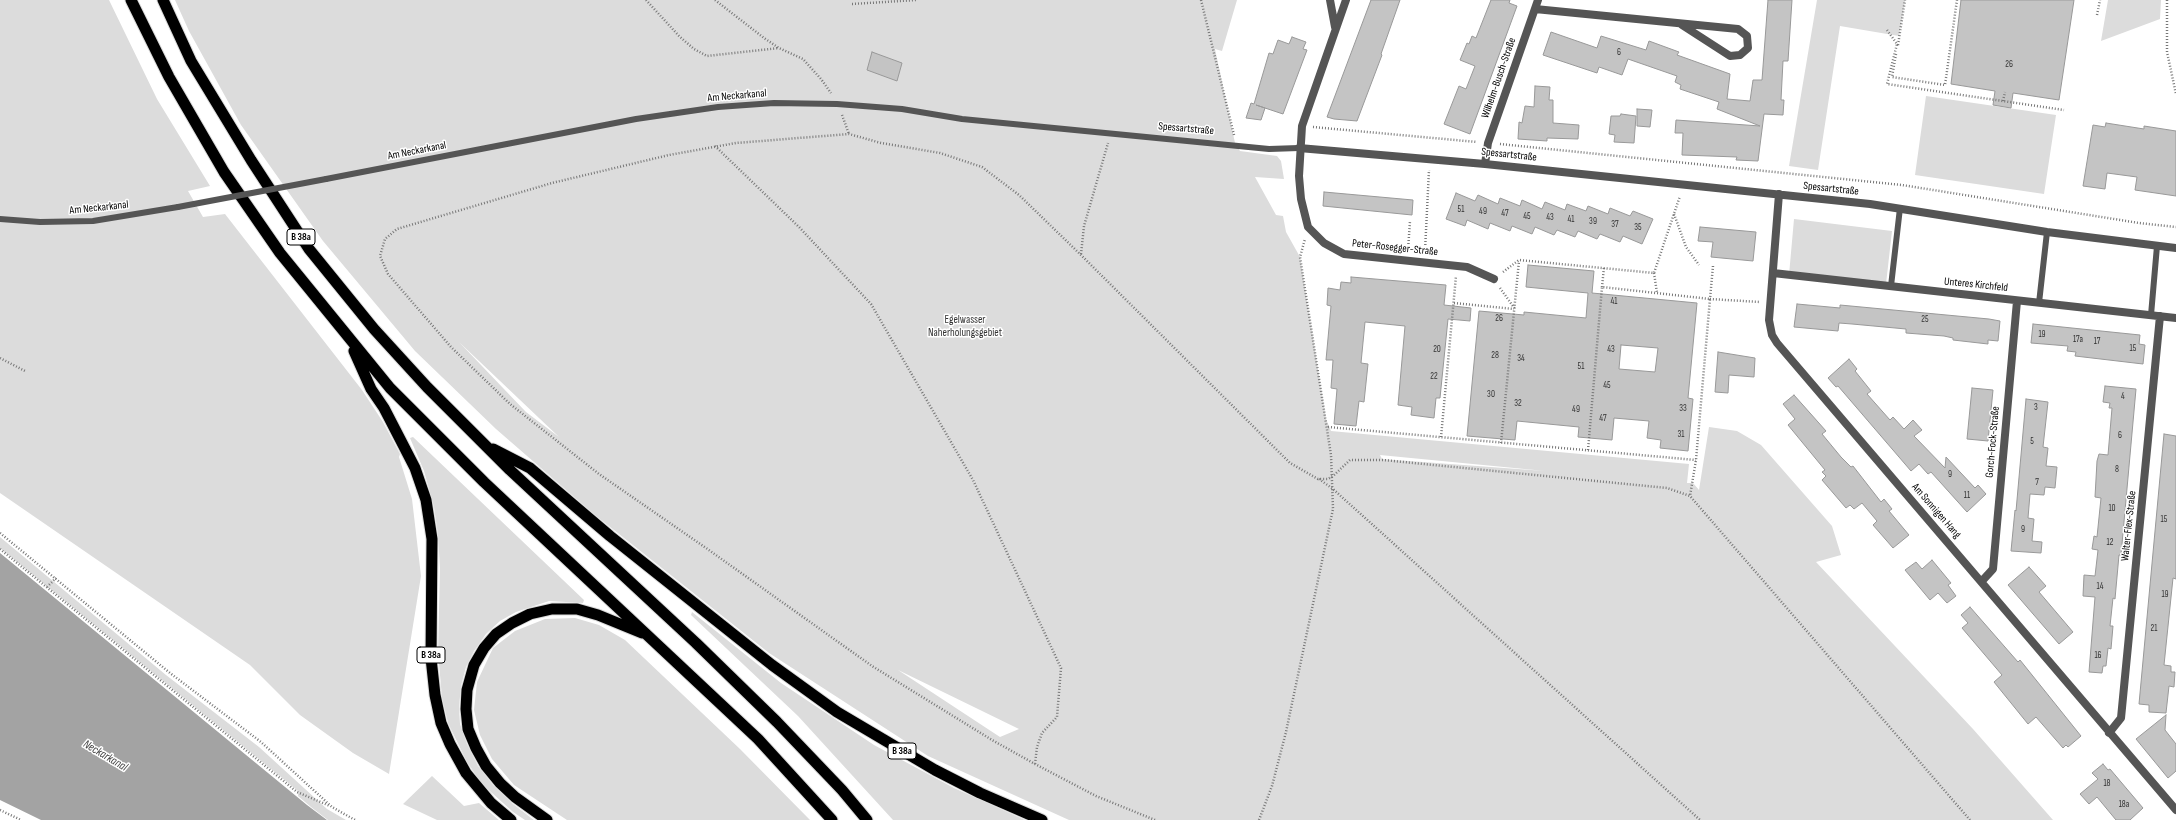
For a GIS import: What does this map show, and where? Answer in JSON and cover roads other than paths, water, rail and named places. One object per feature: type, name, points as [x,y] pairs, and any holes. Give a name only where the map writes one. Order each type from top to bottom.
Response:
[{"type":"highway","name":"B 38a","points":[[131,0],[169,77],[224,172],[280,253],[390,388],[478,476],[758,739],[832,820]]},
{"type":"highway","name":"B 38a","points":[[163,0],[191,60],[221,113],[309,249],[374,329],[427,387],[483,443],[771,717],[842,790],[867,820]]},
{"type":"highway","name":"B 38a","points":[[349,338],[371,390],[384,408],[415,468],[426,500],[432,539],[431,658],[435,695],[441,722],[450,744],[466,773],[491,803],[511,820]]},
{"type":"highway","name":"B 38a","points":[[483,443],[530,468],[610,536],[760,655],[837,712],[935,770],[980,793],[1042,820]]},
{"type":"highway","name":"B 38a","points":[[547,820],[516,798],[500,783],[486,766],[476,748],[468,729],[466,709],[467,690],[474,664],[484,648],[496,634],[512,622],[530,614],[552,609],[577,610],[591,613],[649,636]]},
{"type":"street","points":[[1330,0],[1335,28]]},
{"type":"street","points":[[1299,148],[1302,126],[1346,0]]},
{"type":"street","name":"Wilhelm-Busch-Straße","points":[[1485,164],[1488,143],[1538,0]]},
{"type":"street","points":[[1535,9],[1682,25],[1738,29],[1746,36],[1748,48],[1740,55],[1730,56],[1682,25]]},
{"type":"street","name":"Spessartstraße","points":[[1299,148],[1485,164],[1779,194],[1900,208],[2047,232],[2176,248]]},
{"type":"street","name":"Peter-Rosegger-Straße","points":[[1299,148],[1301,199],[1308,227],[1324,243],[1344,254],[1458,265],[1467,267],[1494,279]]},
{"type":"street","name":"Am Sonnigen Hang","points":[[1779,194],[1770,327],[1777,343],[1982,581],[2176,810]]},
{"type":"street","name":"Unteres Kirchfeld","points":[[1773,273],[2176,318]]},
{"type":"street","name":"Gorch-Fock-Straße","points":[[1982,581],[1993,569],[2017,301]]},
{"type":"street","name":"Walter-Flex-Straße","points":[[2110,733],[2121,718],[2160,316]]},
{"type":"lane","name":"Am Neckarkanal","points":[[0,218],[40,222],[93,221],[178,207],[644,118],[718,107],[774,103],[838,104]]},
{"type":"lane","name":"Spessartstraße","points":[[838,104],[902,109],[962,119],[1270,149],[1299,148]]},
{"type":"lane","points":[[1891,286],[1900,208]]},
{"type":"lane","points":[[2039,303],[2047,232]]},
{"type":"lane","points":[[2151,315],[2157,246]]},
{"type":"water","name":"Neckarkanal","points":[[0,553],[327,820],[41,820],[0,800]]},
{"type":"park label","name":"Egelwasser Naherholungsgebiet","points":[[965,326]]}]
